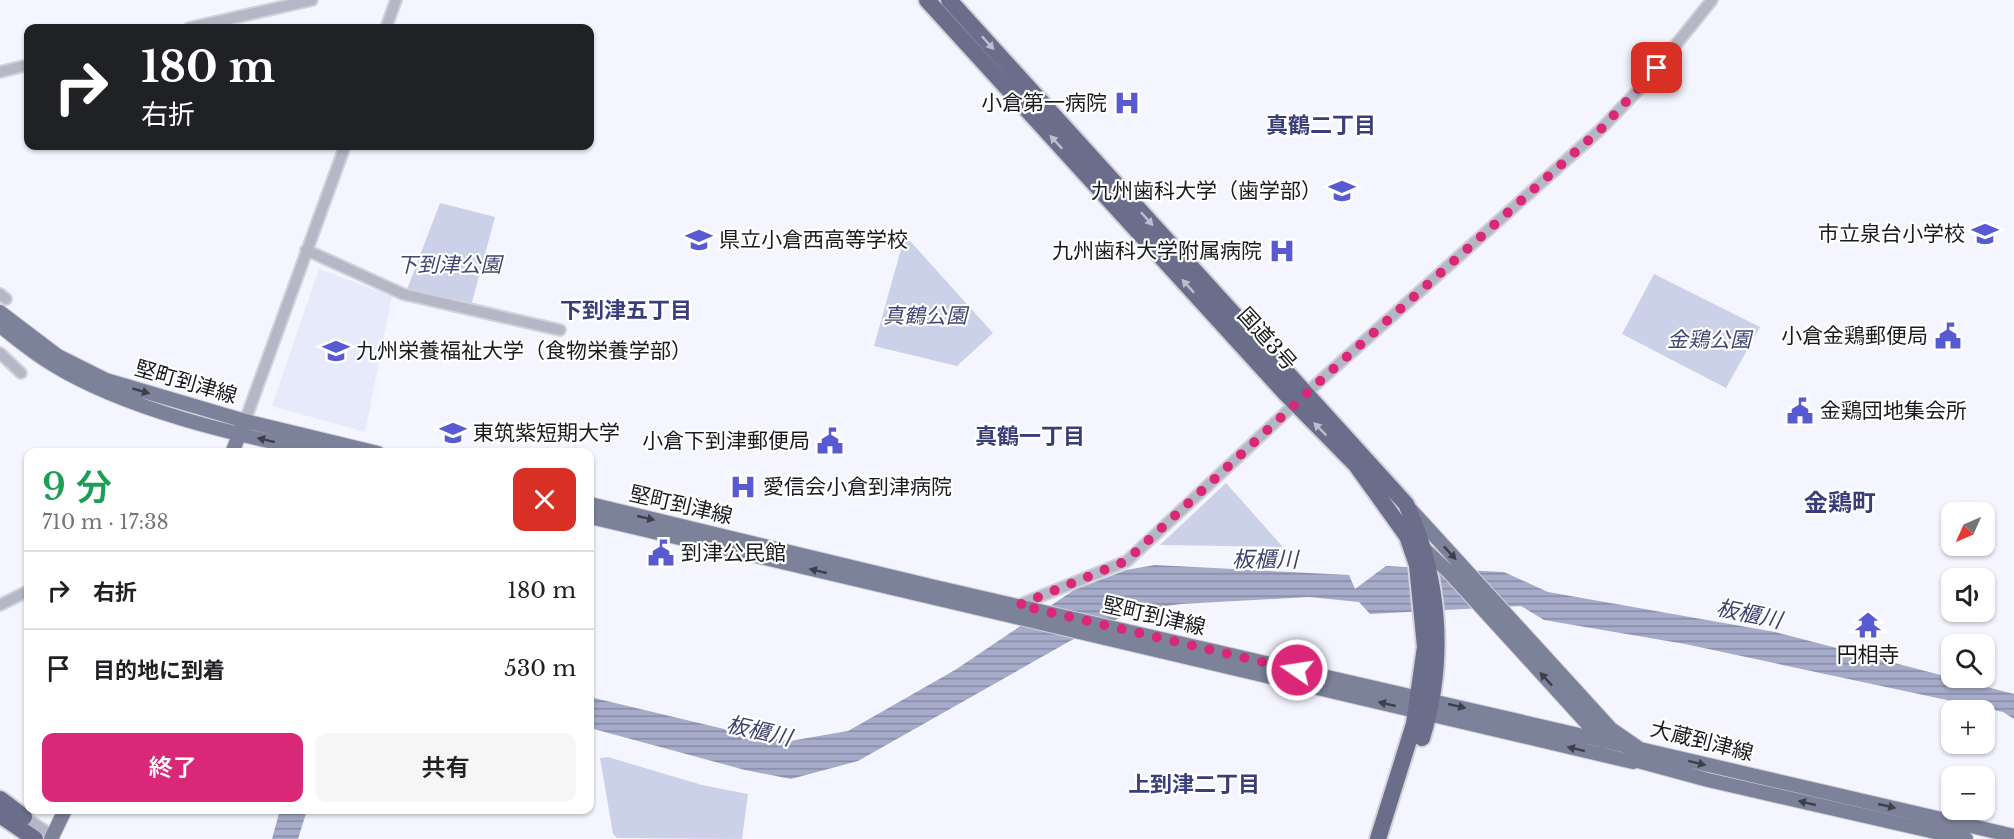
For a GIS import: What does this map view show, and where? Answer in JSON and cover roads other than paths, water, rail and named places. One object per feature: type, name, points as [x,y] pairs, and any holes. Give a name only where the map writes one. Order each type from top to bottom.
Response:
[{"type":"highway","name":"国道3号","points":[[927,0],[1302,399],[1406,504],[1424,548],[1423,566],[1427,609],[1437,649],[1390,839]]},
{"type":"highway","name":"国道3号","points":[[949,0],[1302,399],[1399,521],[1423,566]]},
{"type":"highway","name":"国道3号","points":[[1378,839],[1424,706]]},
{"type":"highway","points":[[0,801],[24,817]]},
{"type":"highway","points":[[0,815],[35,839]]},
{"type":"highway","points":[[0,827],[16,839]]},
{"type":"main road","name":"堅町到津線","points":[[0,312],[58,356],[106,380],[307,448]]},
{"type":"main road","name":"堅町到津線","points":[[0,326],[52,364],[101,390],[242,427],[352,448]]},
{"type":"main road","points":[[234,448],[242,427]]},
{"type":"main road","name":"大蔵到津線","points":[[1406,504],[1611,729],[1640,749],[2014,836]]},
{"type":"main road","name":"堅町到津線","points":[[594,505],[1019,612],[1091,635],[1424,706],[1640,749]]},
{"type":"main road","name":"堅町到津線","points":[[594,518],[1019,612],[1033,608],[1424,706],[1633,762]]},
{"type":"main road","name":"大蔵到津線","points":[[1399,521],[1450,573],[1602,741],[1633,762],[1966,839]]},
{"type":"main road","points":[[52,838],[63,814]]},
{"type":"street","points":[[207,24],[312,0]]},
{"type":"street","points":[[387,24],[396,0]]},
{"type":"street","points":[[1019,612],[1126,561],[1601,129],[1644,84],[1712,0]]},
{"type":"street","points":[[0,72],[24,66]]},
{"type":"street","points":[[242,427],[344,150]]},
{"type":"street","points":[[306,250],[403,294],[560,330]]},
{"type":"street","points":[[0,353],[21,373]]},
{"type":"street","points":[[0,605],[24,593]]},
{"type":"street","points":[[24,817],[52,838]]},
{"type":"place","name":"小倉第一病院","points":[[1127,103]]},
{"type":"place","name":"九州歯科大学（歯学部）","points":[[1342,191]]},
{"type":"place","name":"市立泉台小学校","points":[[1985,234]]},
{"type":"place","name":"県立小倉西高等学校","points":[[699,240]]},
{"type":"place","name":"九州歯科大学附属病院","points":[[1282,251]]},
{"type":"place","name":"小倉金鶏郵便局","points":[[1948,336]]},
{"type":"place","name":"九州栄養福祉大学（食物栄養学部）","points":[[336,351]]},
{"type":"place","name":"金鶏団地集会所","points":[[1800,411]]},
{"type":"place","name":"東筑紫短期大学","points":[[453,433]]},
{"type":"place","name":"小倉下到津郵便局","points":[[830,441]]},
{"type":"place","name":"愛信会小倉到津病院","points":[[743,487]]},
{"type":"place","name":"到津公民館","points":[[661,553]]},
{"type":"place","name":"円相寺","points":[[1868,625]]},
{"type":"district","name":"真鶴二丁目","points":[[1321,125]]},
{"type":"district","name":"下到津五丁目","points":[[626,310]]},
{"type":"district","name":"真鶴一丁目","points":[[1030,436]]},
{"type":"district","name":"金鶏町","points":[[1840,502]]},
{"type":"district","name":"上到津二丁目","points":[[1194,784]]},
{"type":"park label","name":"下到津公園","points":[[449,265]]},
{"type":"park label","name":"真鶴公園","points":[[925,316]]},
{"type":"park label","name":"金鶏公園","points":[[1709,340]]},
{"type":"water label","name":"板櫃川","points":[[1265,559]]},
{"type":"water label","name":"板櫃川","points":[[1749,614]]},
{"type":"water label","name":"板櫃川","points":[[759,731]]}]
